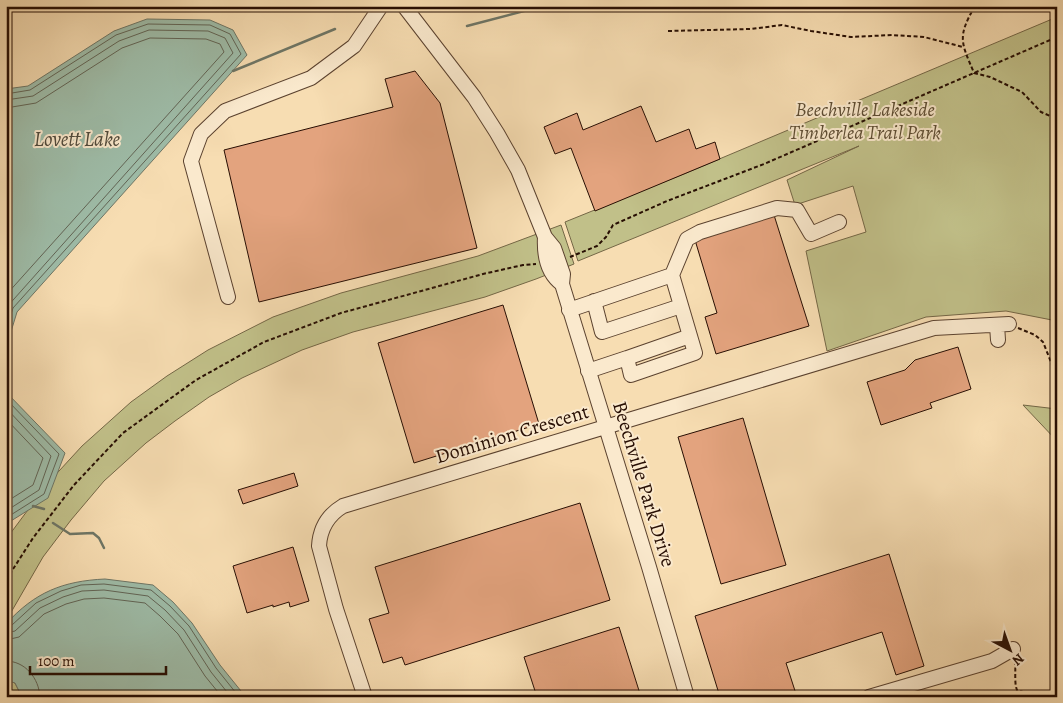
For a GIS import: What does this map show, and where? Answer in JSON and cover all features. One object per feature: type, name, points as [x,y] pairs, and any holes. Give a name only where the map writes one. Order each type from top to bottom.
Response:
[{"type":"street","points":[[228,297],[191,161],[201,134],[225,111],[312,78],[354,46],[381,6]]},
{"type":"street","name":"Beechville Park Drive","points":[[404,6],[474,97],[497,133],[518,170],[545,237],[554,248],[554,262],[564,274],[562,284],[569,310],[649,567],[687,697]]},
{"type":"street","points":[[588,371],[627,358],[631,375],[695,353],[672,275],[687,239],[722,224],[777,208],[797,210],[811,234],[839,222]]},
{"type":"street","points":[[569,310],[672,275]]},
{"type":"street","points":[[594,301],[602,332],[681,306]]},
{"type":"street","points":[[998,340],[1003,325]]},
{"type":"street","name":"Dominion Crescent","points":[[365,697],[318,546],[323,529],[333,514],[343,506],[934,328],[1003,325]]},
{"type":"street","points":[[869,697],[992,661],[1013,649]]},
{"type":"path","points":[[974,73],[963,47],[963,34],[975,6]]},
{"type":"path","points":[[668,31],[751,29],[782,25],[851,37],[892,35],[924,37],[963,47]]},
{"type":"path","points":[[6,580],[33,538],[74,485],[123,433],[196,380],[264,342],[333,316],[407,294],[523,265],[554,262],[596,246],[606,237],[613,225],[667,201],[764,164],[1057,37]]},
{"type":"path","points":[[974,73],[990,77],[1022,92],[1041,112],[1057,118]]},
{"type":"path","points":[[1003,325],[1035,335],[1043,342],[1057,378]]},
{"type":"path","points":[[1013,649],[1017,672],[1015,685],[1017,690],[1050,697]]},
{"type":"green space","name":"Beechville Lakeside Timberlea Trail Park","points":[[1057,17],[1057,321],[1006,311],[926,317],[827,351],[806,251],[866,232],[853,186],[795,205],[787,180],[859,146],[578,261],[565,222]]},
{"type":"green space","points":[[561,225],[574,264],[485,297],[353,332],[302,350],[242,378],[209,397],[175,421],[146,443],[104,481],[71,520],[43,557],[6,621],[7,538],[48,483],[82,446],[131,402],[167,376],[208,350],[273,317],[341,293],[478,256]]},
{"type":"green space","points":[[1023,405],[1057,409],[1057,441]]},
{"type":"green space","points":[[6,676],[9,681],[15,683],[22,697],[6,697]]},
{"type":"water","name":"Lovett Lake","points":[[147,19],[210,20],[233,30],[247,55],[17,312],[6,348],[6,89],[28,86],[114,31]]},
{"type":"water","points":[[6,392],[65,453],[48,498],[6,524]]},
{"type":"water","points":[[105,579],[153,585],[173,602],[192,623],[220,665],[241,691],[242,697],[22,697],[15,683],[9,681],[6,676],[6,624],[28,604],[51,590],[76,582]]},
{"type":"building","points":[[415,71],[440,103],[477,248],[259,302],[224,150],[393,107],[385,79]]},
{"type":"building","points":[[641,106],[656,142],[689,129],[696,149],[715,142],[720,159],[595,211],[571,148],[555,154],[544,127],[577,113],[583,130]]},
{"type":"building","points":[[774,215],[809,326],[716,354],[705,317],[717,313],[695,240]]},
{"type":"building","points":[[503,305],[539,424],[414,463],[378,343]]},
{"type":"building","points":[[958,347],[971,389],[930,403],[932,408],[881,425],[867,382],[905,370],[915,360]]},
{"type":"building","points":[[743,418],[786,565],[721,584],[678,437]]},
{"type":"building","points":[[294,473],[298,486],[243,504],[238,490]]},
{"type":"building","points":[[580,503],[610,600],[405,665],[402,657],[383,663],[369,619],[389,613],[375,567]]},
{"type":"building","points":[[293,547],[309,601],[290,607],[289,602],[273,607],[273,605],[247,613],[233,566]]},
{"type":"building","points":[[889,554],[924,666],[896,675],[882,632],[786,663],[797,697],[720,697],[695,616]]},
{"type":"building","points":[[619,627],[641,697],[537,697],[524,657]]},
{"type":"waterway","points":[[467,26],[543,6]]},
{"type":"waterway","points":[[233,71],[335,29]]},
{"type":"waterway","points":[[33,506],[44,509]]},
{"type":"waterway","points":[[53,523],[70,534],[93,533],[99,538],[104,548]]}]
